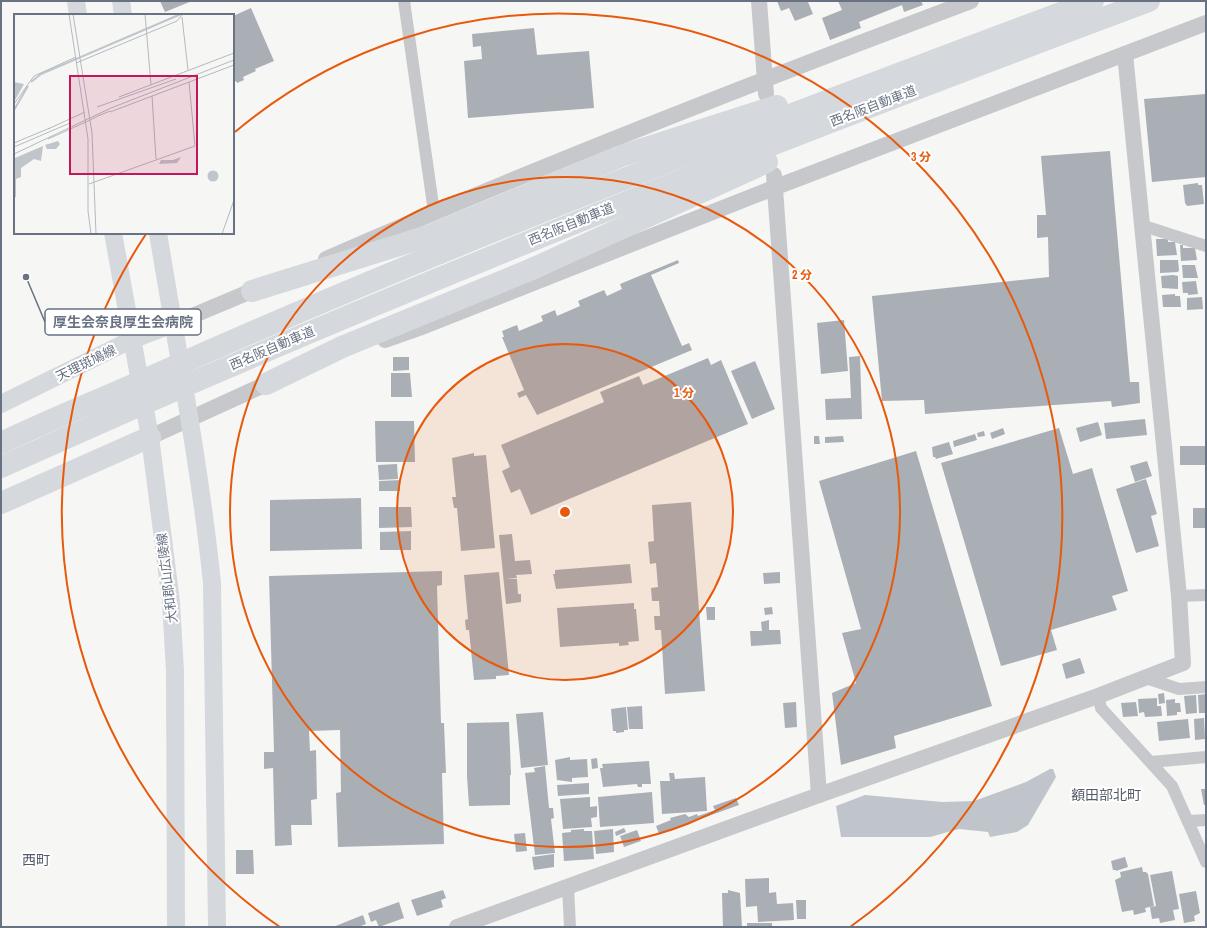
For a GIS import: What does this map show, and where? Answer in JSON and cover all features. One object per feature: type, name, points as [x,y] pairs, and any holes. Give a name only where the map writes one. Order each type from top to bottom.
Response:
[{"type":"highway","points":[[252,291],[428,236],[621,156],[780,105],[1056,11],[1093,1]]},
{"type":"highway","name":"西名阪自動車道","points":[[1,467],[118,403],[201,354],[369,281],[598,189],[869,84],[1093,1]]},
{"type":"highway","name":"西名阪自動車道","points":[[7,440],[207,375],[387,299],[605,210],[923,86],[1149,1]]},
{"type":"highway","points":[[266,384],[342,347],[532,269],[608,235],[923,86]]},
{"type":"highway","points":[[1,503],[150,437]]},
{"type":"main road","points":[[76,1],[78,14]]},
{"type":"main road","points":[[121,1],[123,14]]},
{"type":"main road","name":"大和郡山広陵線","points":[[113,234],[131,340],[150,437],[171,602],[175,671],[176,927]]},
{"type":"main road","points":[[158,234],[189,419],[208,543],[212,583],[217,927]]},
{"type":"main road","name":"天理斑鳩線","points":[[1,404],[131,340],[173,324]]},
{"type":"street","points":[[404,1],[434,212]]},
{"type":"street","points":[[759,1],[766,86]]},
{"type":"street","points":[[173,324],[434,212],[766,86],[971,1]]},
{"type":"street","points":[[150,437],[266,384],[341,355],[420,328],[775,181],[1125,54],[1206,23]]},
{"type":"street","points":[[456,927],[819,795],[1098,696],[1183,663],[1179,596],[1125,54]]},
{"type":"street","points":[[775,181],[819,795]]},
{"type":"street","points":[[1141,225],[1206,246]]},
{"type":"street","points":[[1179,596],[1206,595]]},
{"type":"street","points":[[1146,678],[1179,689],[1206,687]]},
{"type":"street","points":[[1098,696],[1102,708],[1172,786],[1206,862]]},
{"type":"street","points":[[1151,762],[1206,757]]},
{"type":"street","points":[[1188,820],[1206,820]]},
{"type":"street","points":[[568,887],[570,927]]},
{"type":"shaded area","points":[[1050,769],[1053,769],[1056,777],[1028,825],[1017,832],[990,837],[988,832],[959,829],[930,837],[841,837],[836,806],[865,795],[942,802],[974,801],[1026,782]]},
{"type":"building","points":[[160,1],[192,1],[165,12]]},
{"type":"building","points":[[777,1],[811,1],[808,2],[813,14],[795,21],[789,8],[781,11]]},
{"type":"building","points":[[838,1],[921,1],[923,5],[904,12],[902,5],[859,22],[861,28],[830,40],[822,18],[842,10]]},
{"type":"building","points":[[251,8],[274,61],[255,69],[256,71],[243,77],[244,80],[237,83],[236,81],[234,82],[234,16]]},
{"type":"building","points":[[534,28],[537,55],[589,51],[594,108],[468,118],[464,61],[482,59],[481,46],[473,47],[472,34]]},
{"type":"building","points":[[1206,94],[1206,177],[1152,182],[1144,99]]},
{"type":"building","points":[[1110,151],[1130,382],[1139,382],[1140,403],[1112,407],[1111,401],[925,414],[924,400],[882,401],[872,296],[1049,277],[1048,237],[1037,238],[1037,215],[1046,215],[1041,156]]},
{"type":"building","points":[[1198,183],[1198,185],[1202,185],[1204,204],[1187,206],[1185,203],[1183,185]]},
{"type":"building","points":[[1156,239],[1168,239],[1168,242],[1175,242],[1177,255],[1157,256]]},
{"type":"building","points":[[1180,245],[1183,245],[1183,248],[1195,248],[1197,260],[1181,261]]},
{"type":"building","points":[[678,260],[679,263],[651,275],[682,346],[689,343],[692,350],[537,415],[526,395],[519,398],[517,393],[524,390],[502,337],[504,337],[502,331],[517,325],[519,331],[543,321],[541,316],[555,310],[557,316],[580,306],[578,301],[604,290],[607,296],[622,289],[620,284]]},
{"type":"building","points":[[1160,260],[1178,260],[1178,272],[1160,273]]},
{"type":"building","points":[[1182,265],[1195,265],[1198,278],[1183,278]]},
{"type":"building","points":[[1161,276],[1178,276],[1178,289],[1162,288]]},
{"type":"building","points":[[1196,281],[1198,294],[1188,295],[1188,293],[1183,293],[1182,282]]},
{"type":"building","points":[[1175,294],[1175,296],[1180,296],[1181,307],[1163,307],[1162,295]]},
{"type":"building","points":[[1202,297],[1203,309],[1187,310],[1187,298]]},
{"type":"building","points":[[844,320],[848,371],[821,374],[817,323]]},
{"type":"building","points":[[860,356],[862,419],[826,420],[825,399],[851,398],[849,357]]},
{"type":"building","points":[[393,357],[409,357],[409,370],[393,371]]},
{"type":"building","points":[[708,358],[711,365],[721,360],[748,424],[531,515],[520,489],[511,493],[502,471],[510,467],[501,445],[604,402],[600,392],[639,376],[643,385]]},
{"type":"building","points":[[755,361],[775,409],[752,419],[731,371]]},
{"type":"building","points":[[391,373],[410,373],[412,397],[391,397]]},
{"type":"building","points":[[1145,419],[1147,435],[1106,439],[1104,423]]},
{"type":"building","points":[[375,421],[414,421],[415,462],[376,462]]},
{"type":"building","points":[[1098,422],[1102,435],[1080,442],[1076,428]]},
{"type":"building","points":[[1003,428],[1005,434],[992,439],[990,433]]},
{"type":"building","points":[[1059,428],[1073,474],[1092,468],[1128,591],[1112,596],[1117,610],[1051,630],[1057,650],[1001,666],[941,463]]},
{"type":"building","points":[[984,431],[985,436],[978,437],[977,433]]},
{"type":"building","points":[[975,434],[977,440],[954,447],[953,441]]},
{"type":"building","points":[[814,436],[819,436],[820,444],[814,444]]},
{"type":"building","points":[[843,436],[844,442],[825,443],[825,437]]},
{"type":"building","points":[[949,442],[953,454],[936,459],[933,457],[932,447]]},
{"type":"building","points":[[1180,446],[1206,446],[1206,465],[1180,465]]},
{"type":"building","points":[[916,451],[992,706],[894,736],[896,748],[841,765],[832,693],[856,683],[842,633],[861,629],[819,481]]},
{"type":"building","points":[[474,453],[474,456],[486,455],[495,548],[461,551],[457,508],[454,508],[452,497],[456,497],[452,458]]},
{"type":"building","points":[[1147,461],[1152,476],[1135,482],[1130,466]]},
{"type":"building","points":[[397,464],[398,479],[379,480],[378,465]]},
{"type":"building","points":[[1146,479],[1157,514],[1151,516],[1159,546],[1136,553],[1116,489]]},
{"type":"building","points":[[400,480],[400,491],[379,491],[379,481]]},
{"type":"building","points":[[361,498],[362,549],[270,551],[270,500]]},
{"type":"building","points":[[691,502],[705,691],[665,694],[661,630],[655,630],[654,616],[660,616],[659,601],[652,601],[651,588],[658,587],[656,563],[650,564],[648,542],[654,541],[652,505]]},
{"type":"building","points":[[379,507],[411,507],[412,527],[379,528]]},
{"type":"building","points":[[1193,508],[1206,508],[1206,528],[1193,528]]},
{"type":"building","points":[[411,531],[411,550],[380,550],[380,532]]},
{"type":"building","points":[[512,534],[515,561],[530,560],[532,574],[516,575],[517,578],[506,579],[517,579],[518,594],[521,594],[521,602],[506,604],[499,535]]},
{"type":"building","points":[[630,564],[632,583],[556,589],[553,574],[555,574],[555,570]]},
{"type":"building","points":[[442,571],[442,585],[437,586],[441,723],[444,723],[446,773],[442,773],[444,844],[338,847],[336,793],[341,792],[340,730],[309,731],[310,751],[316,750],[317,799],[311,800],[312,825],[291,825],[292,845],[275,846],[273,768],[264,769],[264,752],[274,752],[269,576]]},
{"type":"building","points":[[499,572],[509,675],[496,676],[496,679],[474,680],[469,630],[466,630],[465,620],[468,619],[464,575]]},
{"type":"building","points":[[780,572],[780,583],[764,584],[763,573]]},
{"type":"building","points":[[634,603],[634,609],[636,609],[639,641],[628,642],[629,645],[619,646],[619,643],[560,647],[557,608]]},
{"type":"building","points":[[706,607],[715,607],[715,620],[707,620]]},
{"type":"building","points":[[772,607],[773,614],[765,615],[764,608]]},
{"type":"building","points":[[769,620],[769,630],[780,630],[781,644],[751,646],[750,631],[762,631],[761,622]]},
{"type":"building","points":[[1080,658],[1085,673],[1066,679],[1062,664]]},
{"type":"building","points":[[1164,693],[1165,703],[1159,704],[1158,694]]},
{"type":"building","points":[[1206,694],[1206,713],[1199,713],[1198,695]]},
{"type":"building","points":[[1196,695],[1197,713],[1186,714],[1184,696]]},
{"type":"building","points":[[1157,698],[1157,706],[1161,706],[1162,716],[1145,717],[1144,712],[1139,713],[1138,699]]},
{"type":"building","points":[[1175,699],[1175,703],[1180,703],[1181,712],[1177,712],[1177,715],[1167,716],[1166,700]]},
{"type":"building","points":[[796,702],[797,727],[785,728],[783,703]]},
{"type":"building","points":[[1136,702],[1138,716],[1123,717],[1121,703]]},
{"type":"building","points":[[642,706],[643,729],[629,729],[627,707]]},
{"type":"building","points":[[626,707],[628,730],[616,733],[616,731],[613,731],[611,709]]},
{"type":"building","points":[[543,712],[548,765],[521,768],[516,714]]},
{"type":"building","points":[[1204,718],[1205,739],[1195,740],[1194,719]]},
{"type":"building","points":[[1188,719],[1190,738],[1159,741],[1157,722]]},
{"type":"building","points":[[509,722],[511,775],[510,805],[469,806],[467,776],[467,723]]},
{"type":"building","points":[[570,757],[570,760],[587,759],[588,777],[572,778],[572,782],[557,780],[555,760]]},
{"type":"building","points":[[597,758],[598,768],[592,769],[591,759]]},
{"type":"building","points":[[649,761],[651,784],[642,784],[642,787],[638,787],[637,784],[603,787],[600,768],[603,768],[602,764]]},
{"type":"building","points":[[545,766],[549,808],[553,808],[554,818],[551,819],[555,853],[535,855],[525,773],[535,772],[534,768]]},
{"type":"building","points":[[669,773],[674,773],[675,779],[705,777],[707,811],[662,814],[660,781],[670,781]]},
{"type":"building","points":[[589,783],[589,794],[558,796],[557,785]]},
{"type":"building","points":[[1201,789],[1206,789],[1206,805],[1204,805]]},
{"type":"building","points":[[652,792],[654,823],[600,827],[598,797]]},
{"type":"building","points":[[590,797],[590,807],[597,806],[597,817],[591,818],[592,827],[563,829],[560,799]]},
{"type":"building","points":[[736,798],[739,805],[659,834],[656,826],[671,820],[670,818],[685,814],[689,817],[697,814],[698,816],[715,810],[713,806]]},
{"type":"building","points":[[624,828],[626,832],[616,836],[615,832]]},
{"type":"building","points":[[584,829],[584,831],[592,831],[594,859],[564,861],[562,833],[571,832],[571,830]]},
{"type":"building","points":[[613,829],[614,852],[596,854],[594,831]]},
{"type":"building","points":[[637,830],[641,841],[624,847],[620,836]]},
{"type":"building","points":[[525,833],[527,851],[516,852],[514,834]]},
{"type":"building","points":[[236,850],[253,850],[254,874],[236,874]]},
{"type":"building","points":[[554,854],[554,867],[534,870],[532,857]]},
{"type":"building","points":[[1125,857],[1128,867],[1116,871],[1113,870],[1111,861]]},
{"type":"building","points":[[1142,867],[1143,872],[1148,874],[1154,906],[1145,908],[1146,912],[1134,915],[1133,910],[1122,912],[1115,880],[1121,877],[1120,872]]},
{"type":"building","points":[[1172,871],[1179,909],[1173,910],[1175,920],[1160,923],[1159,918],[1152,919],[1150,907],[1156,906],[1150,875]]},
{"type":"building","points":[[769,878],[769,893],[776,892],[777,904],[793,903],[794,920],[758,922],[757,906],[746,907],[745,879]]},
{"type":"building","points":[[443,890],[446,898],[441,900],[443,907],[417,916],[411,900]]},
{"type":"building","points":[[728,890],[740,893],[742,927],[723,927],[722,893],[728,893]]},
{"type":"building","points":[[1196,891],[1200,913],[1194,916],[1195,921],[1184,923],[1179,894]]},
{"type":"building","points":[[796,900],[806,900],[806,919],[797,919]]},
{"type":"building","points":[[399,902],[404,918],[379,927],[376,920],[371,922],[368,913]]},
{"type":"building","points":[[363,915],[366,924],[361,926],[362,927],[333,927]]},
{"type":"building","points":[[747,923],[772,923],[772,927],[747,927]]},
{"type":"place","name":"厚生会奈良厚生会病院","points":[[26,277]]},
{"type":"district","name":"額田部北町","points":[[1106,795]]},
{"type":"district","name":"西町","points":[[36,860]]}]
